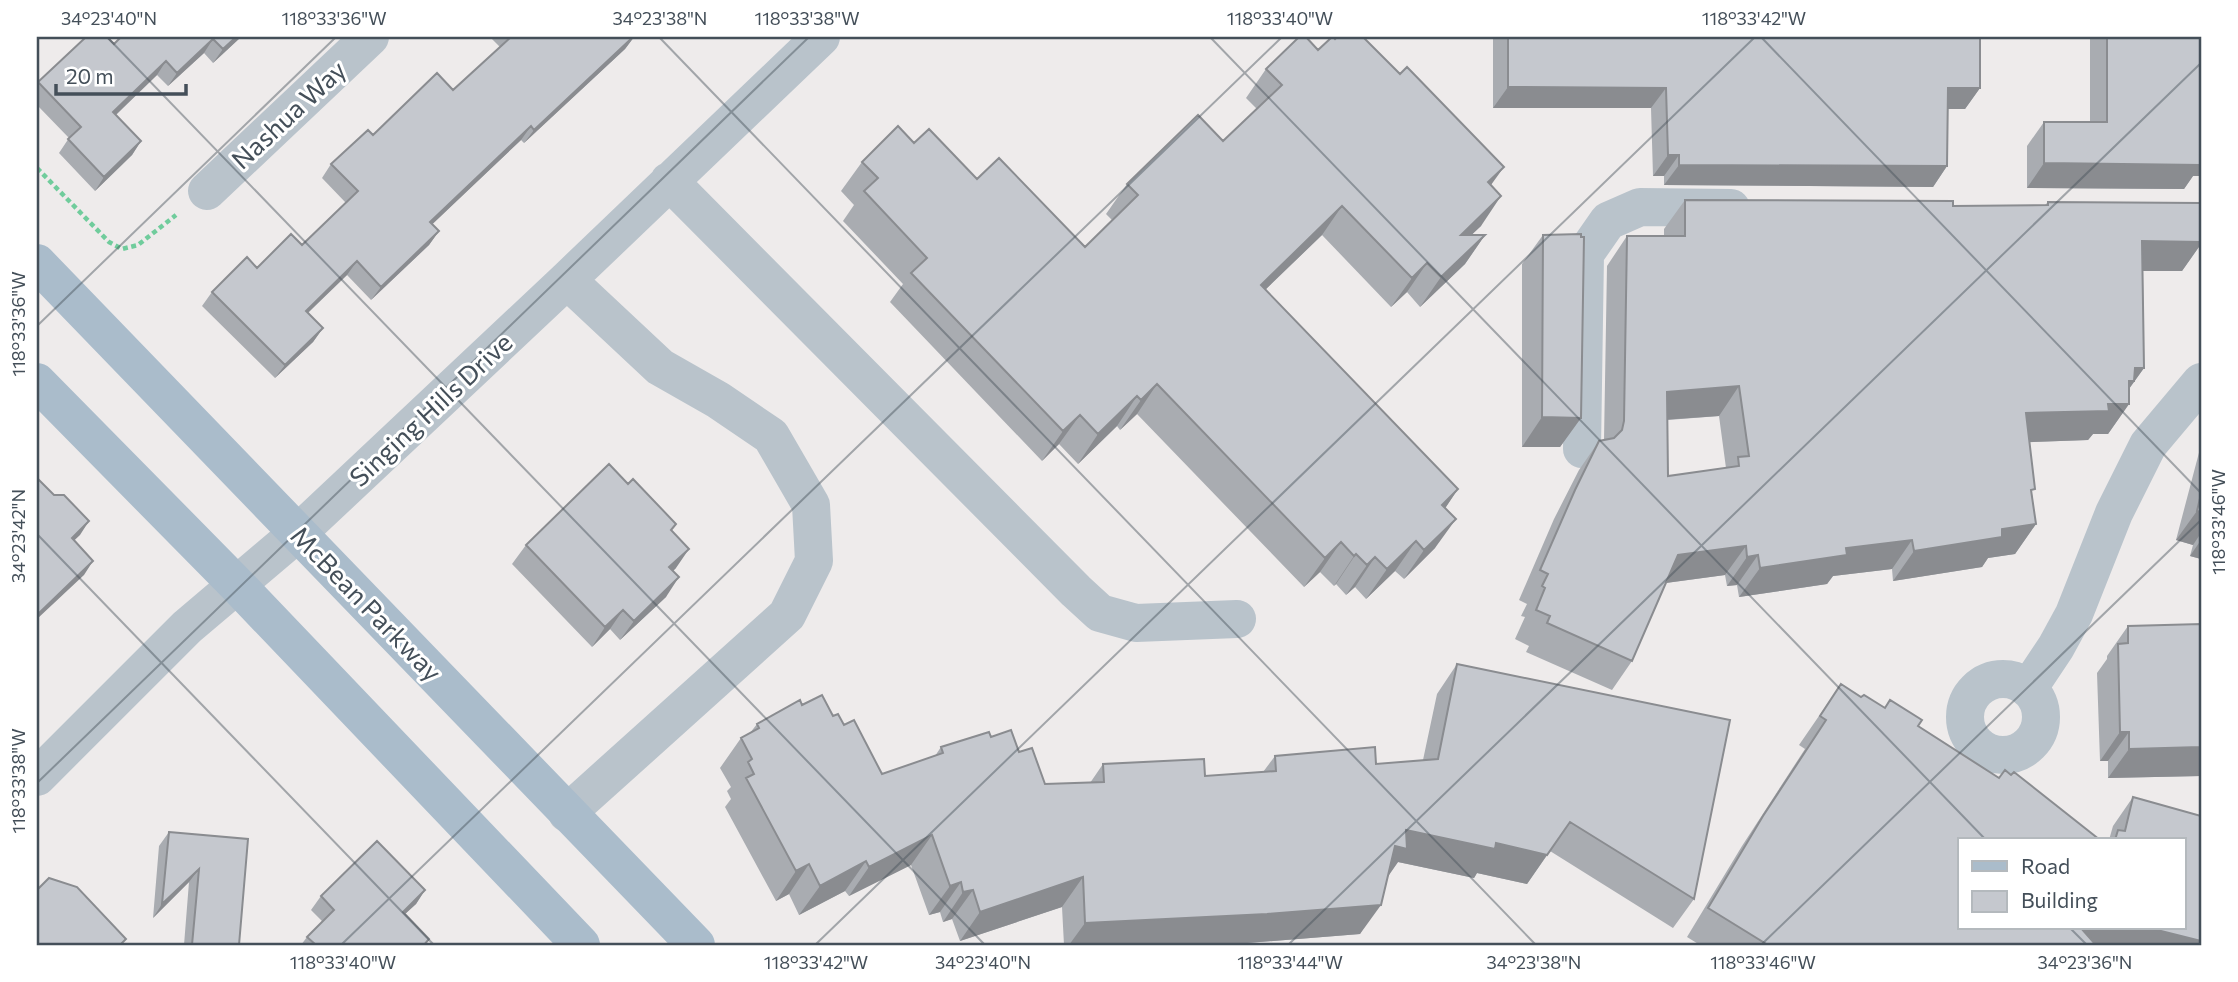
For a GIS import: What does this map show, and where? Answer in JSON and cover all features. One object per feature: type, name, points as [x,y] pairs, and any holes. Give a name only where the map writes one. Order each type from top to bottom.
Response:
[{"type":"main road","name":"McBean Parkway","points":[[37,263],[696,945]]},
{"type":"main road","points":[[37,382],[237,585],[581,945]]},
{"type":"street","name":"Nashua Way","points":[[207,191],[370,37]]},
{"type":"street","name":"Singing Hills Drive","points":[[37,777],[187,627],[299,532],[821,37]]},
{"type":"street","points":[[669,181],[1100,613],[1136,623],[1237,619]]},
{"type":"street","points":[[1582,449],[1584,254],[1608,221],[1640,207],[1763,208]]},
{"type":"street","points":[[567,280],[660,367],[718,400],[771,436],[811,505],[814,561],[787,615],[567,813]]},
{"type":"street","points":[[2028,689],[2056,648],[2074,614],[2114,513],[2148,445],[2201,382]]},
{"type":"path","points":[[37,169],[109,242],[122,249],[138,245],[207,191]]},
{"type":"building","points":[[86,37],[107,37],[114,44],[121,37],[236,37],[223,49],[213,39],[177,73],[166,61],[113,112],[141,141],[104,177],[68,139],[81,127],[38,82]]},
{"type":"building","points":[[511,37],[633,37],[534,130],[531,126],[430,222],[439,231],[381,287],[357,261],[306,311],[323,328],[285,365],[212,292],[247,257],[257,268],[291,234],[302,245],[358,191],[331,164],[368,130],[373,135],[437,73],[453,90]]},
{"type":"building","points":[[1299,37],[1306,37],[1318,50],[1332,37],[1363,37],[1400,74],[1407,67],[1504,167],[1488,182],[1501,196],[1461,235],[1485,235],[1441,277],[1427,263],[1412,278],[1342,206],[1261,285],[1458,489],[1442,505],[1456,519],[1424,550],[1416,541],[1387,569],[1375,557],[1367,565],[1341,542],[1325,558],[1157,384],[1141,400],[1137,396],[1098,434],[1080,415],[1063,431],[911,273],[927,258],[864,191],[878,178],[862,162],[898,126],[914,143],[929,129],[977,179],[999,158],[1085,247],[1138,195],[1127,184],[1198,115],[1223,141],[1282,85],[1266,69]]},
{"type":"building","points":[[1508,37],[1980,37],[1980,88],[1948,88],[1947,166],[1679,165],[1679,155],[1668,155],[1666,88],[1508,87]]},
{"type":"building","points":[[2107,37],[2201,37],[2201,165],[2044,163],[2044,122],[2107,122]]},
{"type":"building","points":[[1685,200],[1953,201],[1953,206],[2048,205],[2048,202],[2201,203],[2201,242],[2142,241],[2144,368],[2135,368],[2134,381],[2129,381],[2129,404],[2108,404],[2109,411],[2026,413],[2035,489],[2031,490],[2036,524],[2002,529],[2002,537],[1914,551],[1912,540],[1846,548],[1847,555],[1760,568],[1758,555],[1747,557],[1746,546],[1678,555],[1632,661],[1547,623],[1550,616],[1536,610],[1548,574],[1540,570],[1599,441],[1614,438],[1622,430],[1627,236],[1685,236]],"holes":[[[1739,386],[1749,456],[1738,457],[1739,466],[1668,476],[1667,392]]]},
{"type":"building","points":[[1581,234],[1581,237],[1584,237],[1581,418],[1542,417],[1543,235]]},
{"type":"building","points":[[609,464],[628,484],[633,479],[676,524],[671,530],[689,549],[669,567],[679,577],[634,621],[623,610],[605,627],[526,545]]},
{"type":"building","points":[[37,478],[54,495],[64,495],[89,521],[72,538],[93,561],[37,615]]},
{"type":"building","points":[[2201,494],[2201,512],[2197,511]]},
{"type":"building","points":[[2201,624],[2201,747],[2129,749],[2129,732],[2120,732],[2118,644],[2128,643],[2128,626]]},
{"type":"building","points":[[1457,664],[1730,720],[1694,899],[1570,822],[1547,855],[1496,843],[1495,849],[1406,830],[1407,849],[1395,846],[1381,905],[1085,923],[1083,877],[980,912],[973,890],[963,892],[961,882],[950,886],[932,835],[869,867],[866,861],[820,886],[809,864],[796,871],[746,778],[754,774],[748,762],[752,759],[741,738],[759,728],[757,724],[800,700],[802,705],[822,695],[833,716],[838,714],[844,725],[854,720],[882,774],[943,753],[941,747],[989,732],[991,737],[1011,730],[1019,752],[1032,748],[1045,784],[1104,782],[1103,764],[1204,759],[1205,776],[1276,771],[1275,756],[1375,747],[1376,764],[1438,759]]},
{"type":"building","points":[[1841,684],[1885,708],[1890,700],[1922,720],[1918,726],[1999,778],[2005,770],[2011,775],[2014,772],[2097,838],[1958,838],[1958,930],[2083,930],[2096,945],[1768,945],[1708,908],[1763,816],[1826,720],[1820,716]]},
{"type":"building","points":[[2133,797],[2201,816],[2201,941],[2157,930],[2186,930],[2186,838],[2116,838],[2118,830],[2125,831]]},
{"type":"building","points":[[169,832],[248,839],[239,945],[192,945],[199,869],[162,904]]},
{"type":"building","points":[[377,841],[425,890],[403,912],[429,939],[424,945],[316,945],[307,937],[334,910],[321,896]]},
{"type":"building","points":[[49,878],[77,887],[126,939],[120,945],[37,945],[37,890]]}]
